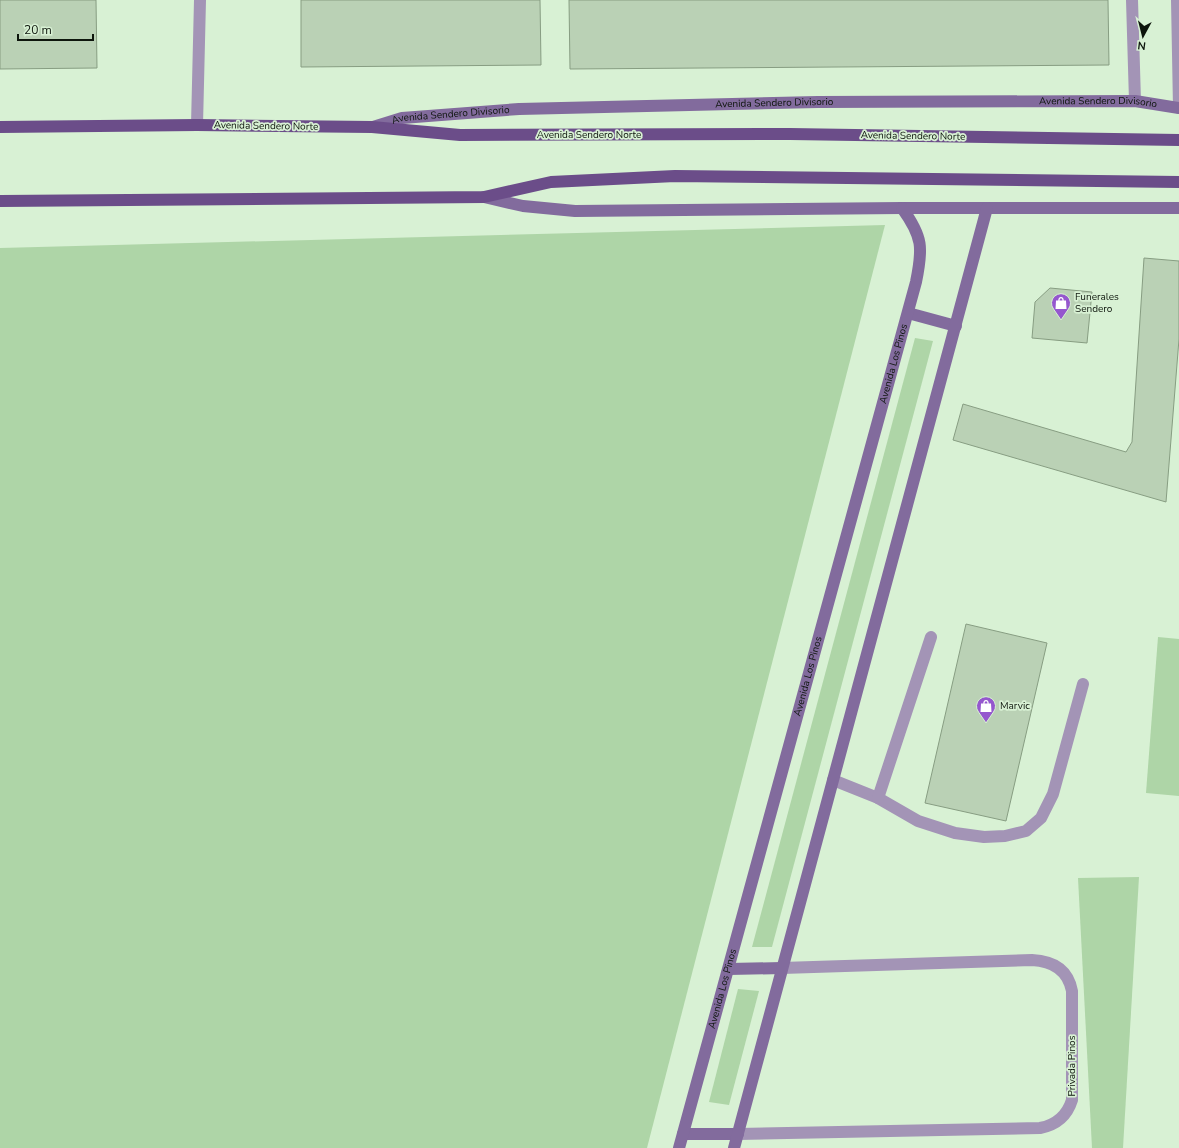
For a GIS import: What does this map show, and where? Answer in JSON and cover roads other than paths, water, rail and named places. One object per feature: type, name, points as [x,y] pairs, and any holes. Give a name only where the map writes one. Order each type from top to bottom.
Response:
[{"type":"main road","name":"Avenida Sendero Norte","points":[[0,127],[196,125],[372,128],[460,135],[790,134],[1179,140]]},
{"type":"main road","points":[[0,201],[484,197],[551,182],[675,176],[783,176],[1179,182]]},
{"type":"street","points":[[196,125],[200,0]]},
{"type":"street","points":[[1132,0],[1135,101]]},
{"type":"street","points":[[1177,0],[1179,108]]},
{"type":"street","name":"Avenida Sendero Divisorio","points":[[372,128],[402,118],[519,109],[818,102],[1135,101],[1179,108]]},
{"type":"street","points":[[484,197],[523,206],[574,211],[902,208],[1179,208]]},
{"type":"street","name":"Avenida Los Pinos","points":[[679,1148],[908,313],[920,263],[921,250],[916,227],[902,208]]},
{"type":"street","points":[[734,1148],[987,208]]},
{"type":"street","points":[[908,313],[956,326]]},
{"type":"street","points":[[878,798],[931,636]]},
{"type":"street","points":[[833,780],[878,798],[918,821],[955,833],[984,837],[1005,836],[1026,831],[1041,818],[1053,794],[1083,684]]},
{"type":"street","name":"Privada Pinos","points":[[738,1134],[1040,1128],[1049,1126],[1062,1119],[1070,1107],[1072,1100],[1072,991],[1066,976],[1061,969],[1053,964],[1032,960],[782,968]]},
{"type":"street","points":[[729,969],[782,968]]},
{"type":"street","points":[[683,1134],[738,1134]]},
{"type":"place","name":"Funerales Sendero","points":[[1061,320]]},
{"type":"place","name":"Marvic","points":[[986,723]]}]
